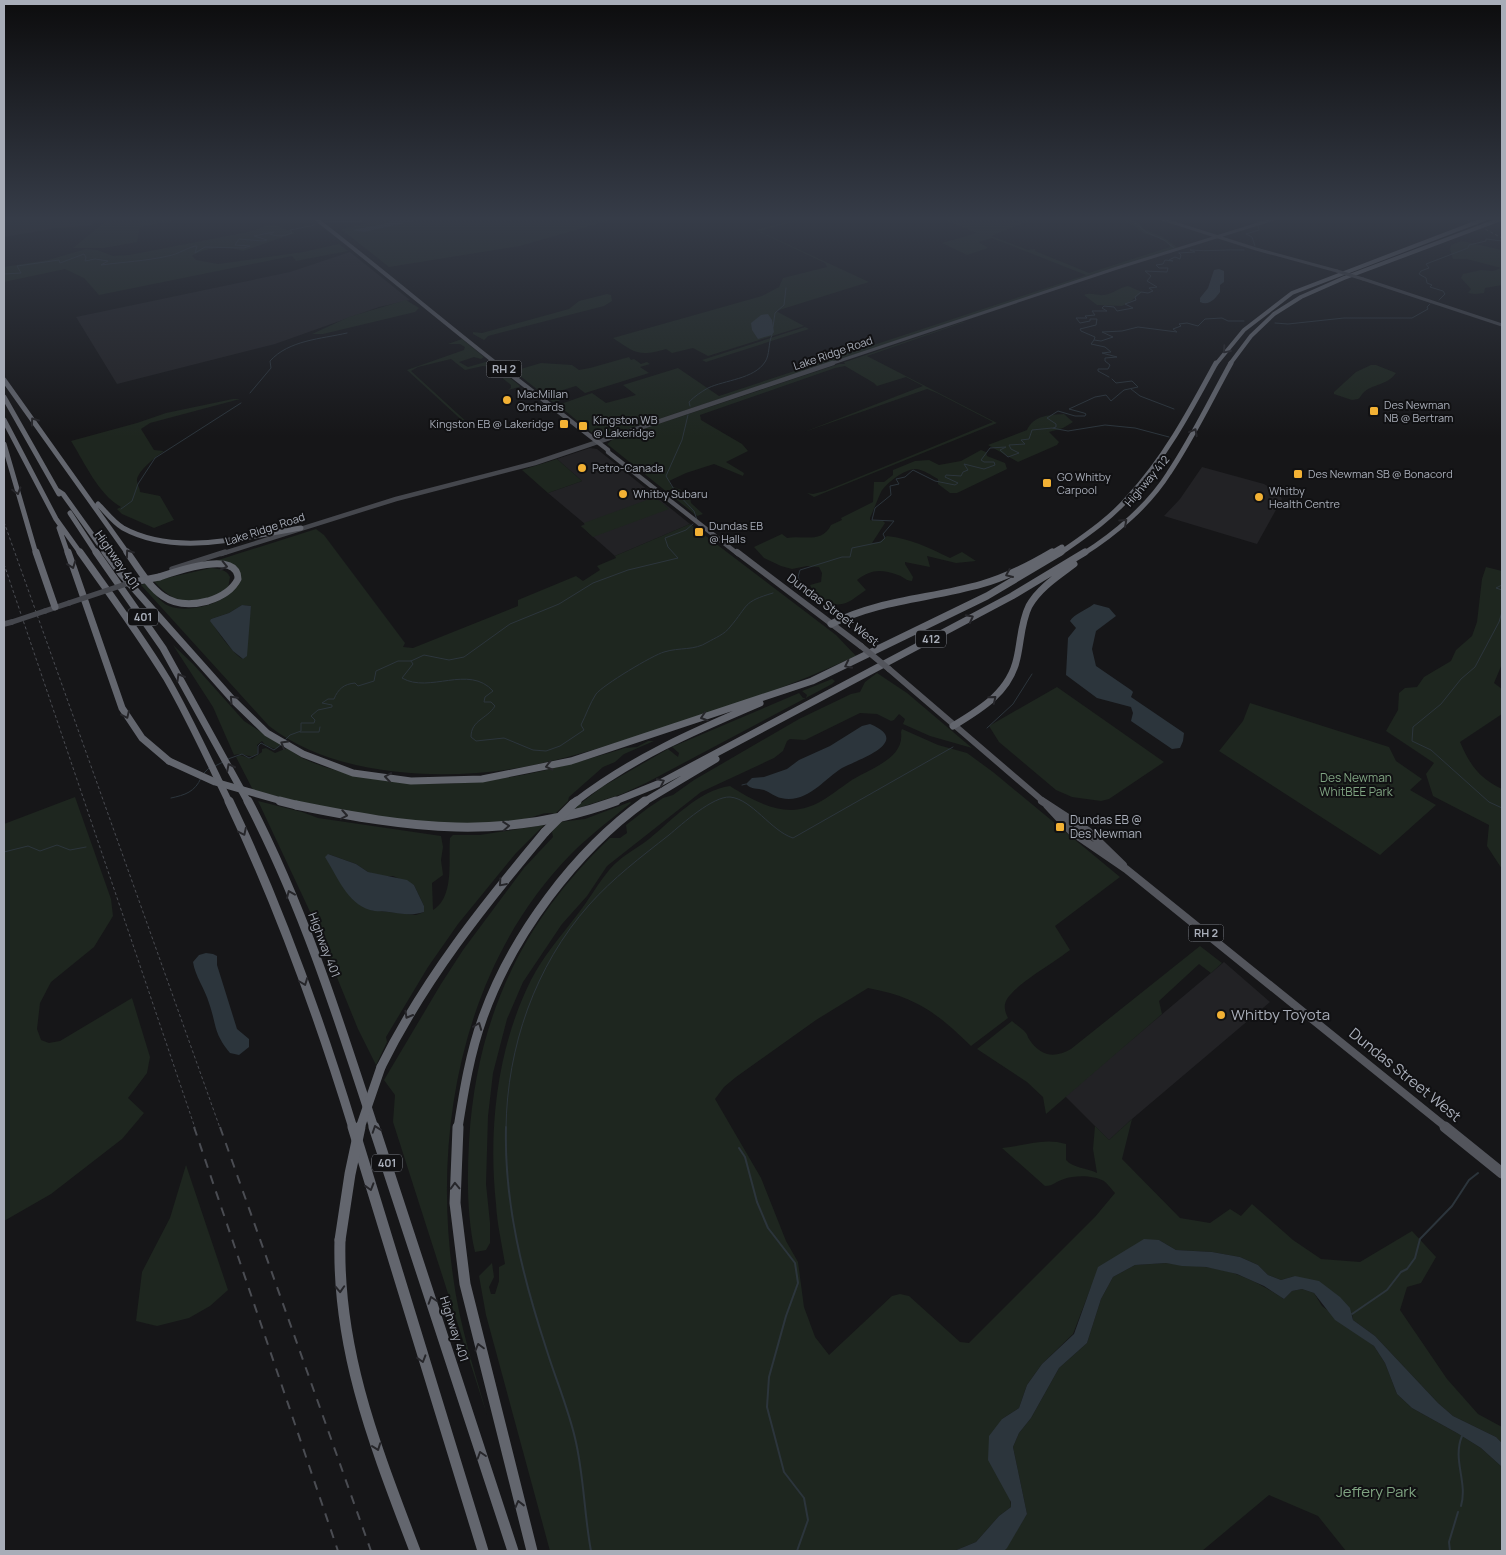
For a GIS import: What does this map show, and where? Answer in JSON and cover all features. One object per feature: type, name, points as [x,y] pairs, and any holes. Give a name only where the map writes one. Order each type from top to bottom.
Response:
[{"type":"highway","name":"Highway 412","points":[[800,685],[837,670],[986,596],[1052,559],[1084,536],[1126,500],[1154,468],[1173,441],[1218,360],[1244,330],[1265,312],[1296,292]]},
{"type":"highway","name":"Highway 412","points":[[793,713],[1012,596],[1086,552],[1115,530],[1142,505],[1169,474],[1231,362],[1251,336],[1274,314],[1313,292]]},
{"type":"highway","points":[[4,380],[136,563],[166,600],[184,605],[208,602],[227,593],[234,586],[238,578],[237,573],[232,568],[218,564],[204,565],[158,575],[128,583]]},
{"type":"highway","name":"Highway 401","points":[[4,397],[57,490],[102,561],[163,648],[221,750],[265,834],[327,987],[397,1192],[513,1551]]},
{"type":"highway","name":"Highway 401","points":[[4,420],[56,519],[131,623],[167,680],[223,787],[281,922],[329,1050],[483,1551]]},
{"type":"highway","points":[[4,444],[43,577],[55,607]]},
{"type":"highway","points":[[78,483],[117,523],[130,531],[154,538],[186,542],[215,542],[300,528]]},
{"type":"highway","points":[[57,490],[63,494],[121,574],[233,700],[267,733],[303,754],[353,773],[411,780],[482,779],[571,761],[800,685]]},
{"type":"highway","points":[[56,519],[122,708],[130,724],[143,740],[169,761],[191,774],[217,784],[296,805],[344,815],[445,828],[516,825],[561,818],[610,804],[636,794],[793,713]]},
{"type":"highway","points":[[832,624],[880,603],[966,588],[996,579],[1084,536]]},
{"type":"highway","points":[[953,726],[978,711],[1001,693],[1009,683],[1015,667],[1021,632],[1030,605],[1038,594],[1086,552]]},
{"type":"highway","points":[[414,1551],[374,1437],[351,1362],[341,1299],[340,1240],[351,1159],[369,1095],[381,1067],[392,1043],[441,962],[484,904],[545,832],[573,804],[610,776],[649,753],[800,685]]},
{"type":"highway","points":[[532,1551],[471,1316],[456,1224],[455,1174],[457,1125],[462,1089],[474,1038],[492,991],[513,949],[533,917],[573,865],[633,810],[793,713]]},
{"type":"main road","name":"RH 2","points":[[408,292],[582,431],[581,433],[596,443]]},
{"type":"main road","name":"Lake Ridge Road","points":[[158,575],[300,528],[422,492],[535,463],[1047,292]]},
{"type":"main road","points":[[1401,292],[1502,326]]},
{"type":"main road","name":"Dundas Street West","points":[[596,443],[671,503],[889,669],[1047,805],[1053,815],[1108,859],[1126,869],[1502,1173]]},
{"type":"main road","points":[[4,624],[128,583]]},
{"type":"shaded area","points":[[197,292],[399,292],[410,300],[379,307],[275,344],[117,384],[76,317]]},
{"type":"shaded area","points":[[1205,292],[1220,292],[1214,299],[1206,303],[1200,302],[1200,298]]},
{"type":"shaded area","points":[[768,314],[772,320],[774,332],[772,335],[758,339],[752,330],[751,323],[761,315]]},
{"type":"shaded area","points":[[590,448],[597,449],[690,524],[615,556],[581,526],[585,524],[548,493],[582,481],[557,459]]},
{"type":"shaded area","points":[[1202,467],[1264,484],[1279,493],[1282,499],[1257,544],[1164,516],[1180,499]]},
{"type":"shaded area","points":[[1094,604],[1109,608],[1116,616],[1096,631],[1092,649],[1096,666],[1131,690],[1133,692],[1131,697],[1184,733],[1180,748],[1172,749],[1131,721],[1133,713],[1131,707],[1097,698],[1066,675],[1068,638],[1076,628],[1070,621],[1077,614]]},
{"type":"shaded area","points":[[242,605],[251,606],[247,656],[243,659],[233,651],[210,621]]},
{"type":"shaded area","points":[[870,724],[882,731],[886,737],[884,744],[878,750],[842,768],[807,794],[790,799],[781,798],[746,784],[752,778],[764,777],[787,769],[799,760],[830,746],[862,726]]},
{"type":"shaded area","points":[[328,854],[356,864],[368,872],[407,880],[414,885],[424,906],[424,912],[402,914],[372,911],[362,906],[343,888],[325,857]]},
{"type":"shaded area","points":[[206,953],[217,956],[217,965],[237,1029],[249,1039],[249,1047],[239,1055],[230,1053],[221,1040],[216,1029],[212,1011],[194,967],[193,962],[199,955]]},
{"type":"shaded area","points":[[1224,962],[1270,1002],[1109,1140],[1065,1096]]},
{"type":"shaded area","points":[[1144,1239],[1159,1240],[1176,1250],[1212,1252],[1240,1257],[1258,1265],[1268,1275],[1281,1280],[1295,1276],[1319,1281],[1340,1297],[1350,1308],[1353,1320],[1375,1336],[1438,1403],[1453,1416],[1496,1437],[1502,1443],[1502,1467],[1481,1448],[1412,1408],[1397,1394],[1385,1363],[1374,1346],[1335,1320],[1314,1293],[1302,1289],[1292,1291],[1284,1299],[1264,1286],[1237,1274],[1206,1267],[1166,1263],[1135,1265],[1113,1277],[1101,1299],[1087,1343],[1059,1368],[1031,1418],[1019,1433],[1013,1447],[1027,1514],[1007,1548],[1004,1551],[954,1551],[976,1542],[999,1516],[1011,1507],[1011,1502],[988,1460],[989,1436],[1002,1419],[1019,1408],[1027,1385],[1042,1364],[1074,1334],[1098,1267]]},
{"type":"green space","points":[[96,292],[116,292],[99,295]]},
{"type":"green space","points":[[770,292],[838,292],[776,311],[804,326],[708,356],[693,348],[672,353],[666,349],[643,353],[632,350],[613,338],[762,296]]},
{"type":"green space","points":[[1036,292],[1046,292],[604,437],[596,436],[558,405],[592,393],[606,403],[636,395],[623,385],[678,368],[719,396]]},
{"type":"green space","points":[[1113,292],[1142,292],[1122,306],[1097,305],[1084,295],[1107,294]]},
{"type":"green space","points":[[1469,292],[1484,292],[1475,294],[1468,293]]},
{"type":"green space","points":[[607,294],[611,295],[612,301],[604,306],[488,336],[484,340],[473,334],[473,332],[482,333],[569,309],[579,301]]},
{"type":"green space","points":[[406,300],[419,308],[415,312],[323,334],[312,334],[349,317]]},
{"type":"green space","points":[[965,322],[867,356],[997,423],[814,497],[807,493],[813,494],[825,491],[993,422],[927,389],[804,432],[923,386],[906,377],[877,386],[845,366],[835,368],[700,415],[701,420],[742,444],[748,451],[726,462],[744,473],[743,476],[714,464],[669,481],[671,486],[689,493],[691,503],[703,514],[697,516],[607,444],[613,439],[839,364],[845,364],[844,362]]},
{"type":"green space","points":[[805,327],[809,329],[706,362],[702,360]]},
{"type":"green space","points":[[462,339],[484,357],[481,359],[474,357],[459,362],[468,367],[489,361],[520,386],[508,390],[511,388],[511,385],[489,367],[483,366],[465,370],[451,359],[418,367],[411,371],[469,424],[485,422],[488,425],[467,425],[407,370],[464,350],[465,347],[460,344],[448,344]]},
{"type":"green space","points":[[629,357],[631,360],[634,359],[641,364],[647,362],[650,364],[640,367],[649,373],[585,393],[576,386],[550,394],[560,401],[553,402],[514,371],[541,363],[572,365],[579,370]]},
{"type":"green space","points":[[1371,365],[1376,365],[1396,373],[1389,380],[1367,390],[1358,399],[1352,400],[1334,394],[1356,372]]},
{"type":"green space","points":[[240,399],[150,423],[141,429],[154,450],[164,451],[147,464],[140,473],[137,481],[140,492],[160,496],[174,520],[154,528],[122,514],[117,509],[121,507],[105,494],[71,441],[166,413]]},
{"type":"green space","points":[[1064,414],[1073,422],[1063,428],[1049,432],[1059,442],[1057,445],[1018,462],[988,445],[1027,430],[1038,419]]},
{"type":"green space","points":[[981,450],[986,452],[987,456],[1005,463],[1007,469],[957,493],[950,493],[938,484],[938,479],[925,472],[912,469],[887,484],[881,492],[870,518],[870,520],[883,521],[885,523],[872,543],[879,542],[887,536],[896,537],[919,544],[950,558],[962,552],[976,561],[956,563],[927,556],[930,567],[905,562],[913,577],[912,581],[886,572],[872,572],[857,580],[866,590],[848,602],[832,604],[815,593],[810,585],[821,582],[822,573],[819,567],[807,566],[792,569],[781,566],[764,558],[754,547],[782,534],[787,538],[811,538],[822,535],[831,525],[842,520],[841,518],[873,502],[874,482],[884,482],[893,475],[893,470],[915,461],[929,460],[939,465],[961,461]]},
{"type":"green space","points":[[557,459],[582,481],[548,493],[522,470]]},
{"type":"green space","points":[[655,497],[669,509],[593,537],[581,526],[585,525],[584,523]]},
{"type":"green space","points":[[690,524],[836,635],[856,656],[806,678],[729,707],[567,757],[506,770],[435,774],[399,772],[363,766],[329,757],[297,744],[269,726],[141,585],[147,583],[159,599],[169,606],[189,609],[212,604],[232,592],[238,583],[240,574],[215,561],[316,529],[324,535],[405,643],[403,647],[413,648],[518,606],[518,600],[576,576],[583,581],[600,570],[597,566],[616,558],[615,556]],"holes":[[[242,605],[251,606],[243,659],[225,641],[211,619],[229,613]]]},
{"type":"green space","points":[[1486,567],[1502,571],[1502,664],[1494,683],[1502,689],[1502,714],[1460,742],[1476,770],[1487,780],[1502,789],[1502,869],[1487,846],[1489,825],[1433,796],[1426,774],[1434,763],[1386,731],[1398,710],[1399,693],[1405,688],[1417,687],[1424,677],[1451,661],[1456,650],[1472,636],[1477,622],[1482,579]]},
{"type":"green space","points":[[211,568],[222,570],[228,574],[230,577],[228,588],[208,599],[198,602],[180,601],[172,597],[154,581]]},
{"type":"green space","points":[[173,645],[193,664],[244,721],[280,744],[278,748],[275,749],[265,745],[262,741],[257,745],[258,753],[255,755],[234,755],[213,707]]},
{"type":"green space","points":[[877,673],[907,693],[972,748],[930,736],[903,724],[905,719],[899,714],[891,721],[877,714],[860,713],[805,740],[790,739],[787,741],[783,751],[774,758],[701,792],[607,866],[587,896],[562,924],[523,982],[507,1019],[493,1073],[488,1116],[486,1184],[490,1243],[486,1250],[475,1252],[469,1211],[468,1156],[473,1097],[481,1055],[493,1014],[509,976],[528,939],[551,904],[579,870],[610,838],[620,838],[627,833],[626,825],[648,808],[799,719],[851,694],[860,692],[865,682]]},
{"type":"green space","points":[[832,679],[835,681],[832,684],[806,698],[807,695],[802,691]]},
{"type":"green space","points":[[1057,687],[1164,762],[1109,799],[1101,801],[1072,797],[1056,790],[999,742],[989,726]]},
{"type":"green space","points":[[799,693],[803,698],[806,698],[646,783],[622,794],[572,810],[602,787],[668,749],[678,757],[679,753],[672,747]]},
{"type":"green space","name":"Des Newman WhitBEE Park","points":[[1250,703],[1389,747],[1396,761],[1422,779],[1410,790],[1436,805],[1380,855],[1219,751],[1243,721]]},
{"type":"green space","points":[[902,729],[938,745],[967,753],[993,772],[1120,877],[1055,926],[1070,950],[1027,980],[1012,993],[1005,1004],[1008,1018],[971,1046],[936,1015],[912,1001],[868,988],[816,1020],[736,1077],[724,1087],[715,1099],[761,1178],[786,1241],[798,1262],[804,1307],[815,1337],[829,1355],[892,1296],[900,1294],[909,1296],[960,1342],[969,1343],[1095,1217],[1115,1193],[1104,1181],[1090,1177],[1078,1176],[1068,1178],[1045,1186],[1002,1148],[1050,1141],[1066,1144],[1066,1160],[1069,1163],[1097,1173],[1093,1149],[1095,1126],[1109,1140],[1132,1119],[1122,1159],[1180,1218],[1210,1223],[1230,1209],[1241,1216],[1252,1204],[1293,1240],[1321,1259],[1360,1262],[1412,1231],[1436,1257],[1421,1283],[1407,1287],[1400,1310],[1447,1379],[1478,1414],[1502,1427],[1502,1443],[1496,1437],[1453,1416],[1438,1403],[1375,1336],[1353,1320],[1352,1314],[1295,1276],[1281,1280],[1268,1275],[1258,1265],[1240,1257],[1212,1252],[1176,1250],[1159,1240],[1091,1287],[1073,1334],[1042,1364],[1027,1385],[1019,1408],[1002,1419],[1011,1507],[999,1516],[976,1542],[954,1551],[550,1551],[486,1315],[479,1276],[492,1263],[494,1277],[489,1287],[491,1294],[495,1294],[499,1281],[499,1267],[505,1264],[497,1219],[494,1176],[495,1118],[503,1061],[519,1006],[531,980],[552,946],[610,869],[686,807],[708,793],[730,786],[751,798],[775,808],[791,810],[808,807],[822,801],[849,782],[891,757],[901,742]]},
{"type":"green space","points":[[648,741],[654,741],[624,754],[615,762],[603,767],[569,797],[568,801],[555,814],[545,813],[521,820],[484,824],[457,824],[380,817],[329,808],[253,790],[236,757],[240,755],[252,759],[262,752],[262,749],[266,748],[275,753],[287,748],[302,758],[317,764],[340,772],[364,777],[430,784],[463,783],[529,774],[625,748],[637,747]]},
{"type":"green space","points":[[75,797],[111,899],[113,916],[94,947],[51,982],[40,1003],[37,1029],[41,1040],[49,1043],[60,1041],[132,998],[150,1057],[147,1073],[128,1098],[144,1113],[122,1139],[51,1194],[4,1221],[4,824]]},
{"type":"green space","points":[[258,801],[318,818],[441,836],[443,875],[432,883],[433,910],[440,904],[448,887],[450,838],[453,835],[480,835],[544,825],[516,853],[458,924],[428,967],[386,1037],[387,1042],[376,1065],[358,1029],[312,916]],"holes":[[[328,854],[356,864],[368,872],[380,876],[393,876],[414,885],[424,906],[424,912],[416,915],[371,910]]]},
{"type":"green space","points":[[630,802],[571,854],[534,897],[504,945],[481,997],[464,1051],[453,1107],[448,1163],[448,1220],[453,1276],[459,1311],[487,1415],[393,1122],[395,1095],[384,1080],[463,950],[524,868],[553,837],[552,832],[560,822],[585,819]]},
{"type":"green space","points":[[1200,946],[1222,963],[1211,973],[1199,964],[1159,1001],[1162,1014],[1046,1114],[1043,1097],[1027,1082],[977,1049],[1012,1021],[1027,1034],[1033,1045],[1043,1052],[1053,1055],[1065,1052]]},
{"type":"green space","points":[[186,1165],[228,1290],[210,1306],[189,1318],[157,1326],[136,1321],[142,1272],[170,1218]]},
{"type":"green space","name":"Jeffery Park","points":[[1166,1263],[1200,1266],[1236,1274],[1284,1299],[1292,1291],[1302,1289],[1314,1293],[1322,1306],[1374,1346],[1385,1363],[1397,1394],[1412,1408],[1481,1448],[1502,1467],[1502,1551],[1346,1551],[1318,1516],[1269,1495],[1202,1551],[1004,1551],[1027,1514],[1013,1447],[1019,1433],[1031,1418],[1059,1368],[1087,1343],[1101,1299],[1113,1277],[1135,1265]]},
{"type":"waterway","points":[[773,327],[775,313],[784,305],[786,292]]},
{"type":"waterway","points":[[1094,340],[1095,337],[1080,329],[1096,325],[1097,319],[1090,319],[1090,321],[1080,323],[1076,318],[1087,318],[1085,316],[1095,315],[1092,311],[1107,311],[1102,308],[1104,306],[1114,307],[1117,311],[1133,308],[1125,304],[1136,300],[1135,297],[1141,292],[1152,292]]},
{"type":"waterway","points":[[1439,300],[1445,294],[1443,292]]},
{"type":"waterway","points":[[1275,323],[1288,324],[1344,318],[1412,318],[1428,309],[1427,307],[1430,304]]},
{"type":"waterway","points":[[1094,340],[1101,341],[1113,337],[1102,332],[1122,331],[1138,327],[1177,332],[1173,329],[1181,326],[1179,324],[1187,323],[1198,326],[1205,319],[1222,318],[1228,321],[1244,321]]},
{"type":"waterway","points":[[250,393],[271,368],[270,361],[286,349],[306,341],[347,333]]},
{"type":"waterway","points":[[690,406],[689,402],[708,388],[747,376],[760,368],[767,359],[772,335]]},
{"type":"waterway","points":[[1094,340],[1091,344],[1105,347],[1111,352],[1102,353],[1117,357],[1105,358],[1105,361],[1110,365],[1108,369],[1098,369],[1098,371],[1109,377]]},
{"type":"waterway","points":[[1053,428],[1056,427],[1056,424],[1047,418],[1058,411],[1075,416],[1085,416],[1086,414],[1084,413],[1069,409],[1095,397],[1106,395],[1111,401],[1124,390],[1138,387],[1132,381],[1116,383],[1112,379]]},
{"type":"waterway","points":[[1131,389],[1140,396],[1174,409]]},
{"type":"waterway","points":[[121,509],[132,501],[138,484],[155,458],[241,403]]},
{"type":"waterway","points":[[688,415],[682,440],[666,476],[675,491],[694,511],[697,520]]},
{"type":"waterway","points":[[792,587],[800,581],[798,577],[800,570],[842,557],[850,557],[852,548],[881,542],[885,538],[883,534],[894,521],[872,520],[875,508],[891,495],[890,486],[899,484],[896,479],[905,477],[913,470],[935,481],[955,485],[958,483],[945,477],[946,475],[961,476],[963,472],[968,470],[964,464],[984,469],[995,465],[994,462],[984,462],[981,460],[990,448],[1006,447],[1000,450],[1008,457],[1019,453],[1011,449],[1009,445],[1025,444],[1021,440],[1029,439],[1032,430],[1052,428],[1068,431],[1105,425],[1135,428],[1169,437]]},
{"type":"waterway","points":[[411,661],[424,655],[449,660],[464,657],[510,624],[559,604],[593,583],[628,570],[678,558],[668,547],[665,538],[686,530],[693,524]]},
{"type":"waterway","points":[[1502,585],[1496,588],[1502,590]]},
{"type":"waterway","points":[[411,661],[413,664],[402,678],[424,683],[461,679],[472,680],[483,683],[493,691],[485,697],[484,702],[491,702],[495,706],[476,723],[472,731],[471,737],[476,741],[504,738],[533,750],[546,751],[560,746],[584,730],[581,725],[592,701],[596,694],[608,684],[658,654],[697,647],[723,634],[747,605],[756,599],[773,593]]},
{"type":"waterway","points":[[1502,612],[1499,622],[1475,667],[1461,679],[1441,704],[1413,727],[1412,741],[1431,750],[1489,802],[1502,808]]},
{"type":"waterway","points":[[284,741],[290,735],[301,731],[301,723],[314,723],[315,720],[311,716],[318,710],[332,707],[332,705],[322,703],[328,699],[334,699],[337,692],[342,688],[355,683],[358,686],[374,681],[376,671],[398,661],[411,661]]},
{"type":"waterway","points":[[987,728],[1013,704],[1032,674]]},
{"type":"waterway","points":[[300,732],[319,732],[320,727]]},
{"type":"waterway","points":[[228,759],[242,754],[249,758],[258,754],[258,746],[261,743],[274,750],[282,744]]},
{"type":"waterway","points":[[506,1128],[508,1098],[518,1038],[539,981],[553,954],[570,929],[598,895],[628,868],[698,812],[723,798],[730,797],[746,803],[777,829],[793,838],[953,747]]},
{"type":"waterway","points":[[215,766],[223,762]]},
{"type":"waterway","points":[[203,774],[209,768]]},
{"type":"waterway","points":[[171,798],[189,792],[196,787],[201,778]]},
{"type":"waterway","points":[[742,785],[746,784]]},
{"type":"waterway","points":[[4,852],[28,846],[40,851],[57,845],[70,850],[86,847]]},
{"type":"waterway","points":[[506,1128],[508,1184],[517,1240],[538,1324],[575,1438],[591,1551]]},
{"type":"waterway","points":[[739,1148],[745,1157],[757,1202],[768,1228],[795,1263],[798,1283],[786,1316],[769,1377],[767,1407],[784,1472],[804,1498],[808,1520],[797,1551]]},
{"type":"waterway","points":[[1352,1314],[1387,1290],[1401,1272],[1407,1269],[1415,1258],[1420,1239],[1452,1206],[1469,1180],[1478,1173]]},
{"type":"waterway","points":[[1461,1506],[1463,1488],[1459,1462],[1459,1445],[1462,1436]]},
{"type":"waterway","points":[[1450,1551],[1449,1542],[1458,1512]]},
{"type":"railway","points":[[4,522],[220,1128]]},
{"type":"railway","points":[[4,564],[195,1128]]},
{"type":"railway","points":[[194,1127],[338,1551]]},
{"type":"railway","points":[[220,1127],[371,1551]]},
{"type":"place","name":"MacMillan Orchards","points":[[507,400]]},
{"type":"place","name":"Des Newman NB @ Bertram","points":[[1374,411]]},
{"type":"place","name":"Kingston EB @ Lakeridge","points":[[564,424]]},
{"type":"place","name":"Kingston WB @ Lakeridge","points":[[583,426]]},
{"type":"place","name":"Petro-Canada","points":[[582,468]]},
{"type":"place","name":"Des Newman SB @ Bonacord","points":[[1298,474]]},
{"type":"place","name":"GO Whitby Carpool","points":[[1047,483]]},
{"type":"place","name":"Whitby Subaru","points":[[623,494]]},
{"type":"place","name":"Whitby Health Centre","points":[[1259,497]]},
{"type":"place","name":"Dundas EB @ Halls","points":[[699,532]]},
{"type":"place","name":"Dundas EB @ Des Newman","points":[[1060,827]]},
{"type":"place","name":"Whitby Toyota","points":[[1221,1015]]}]
